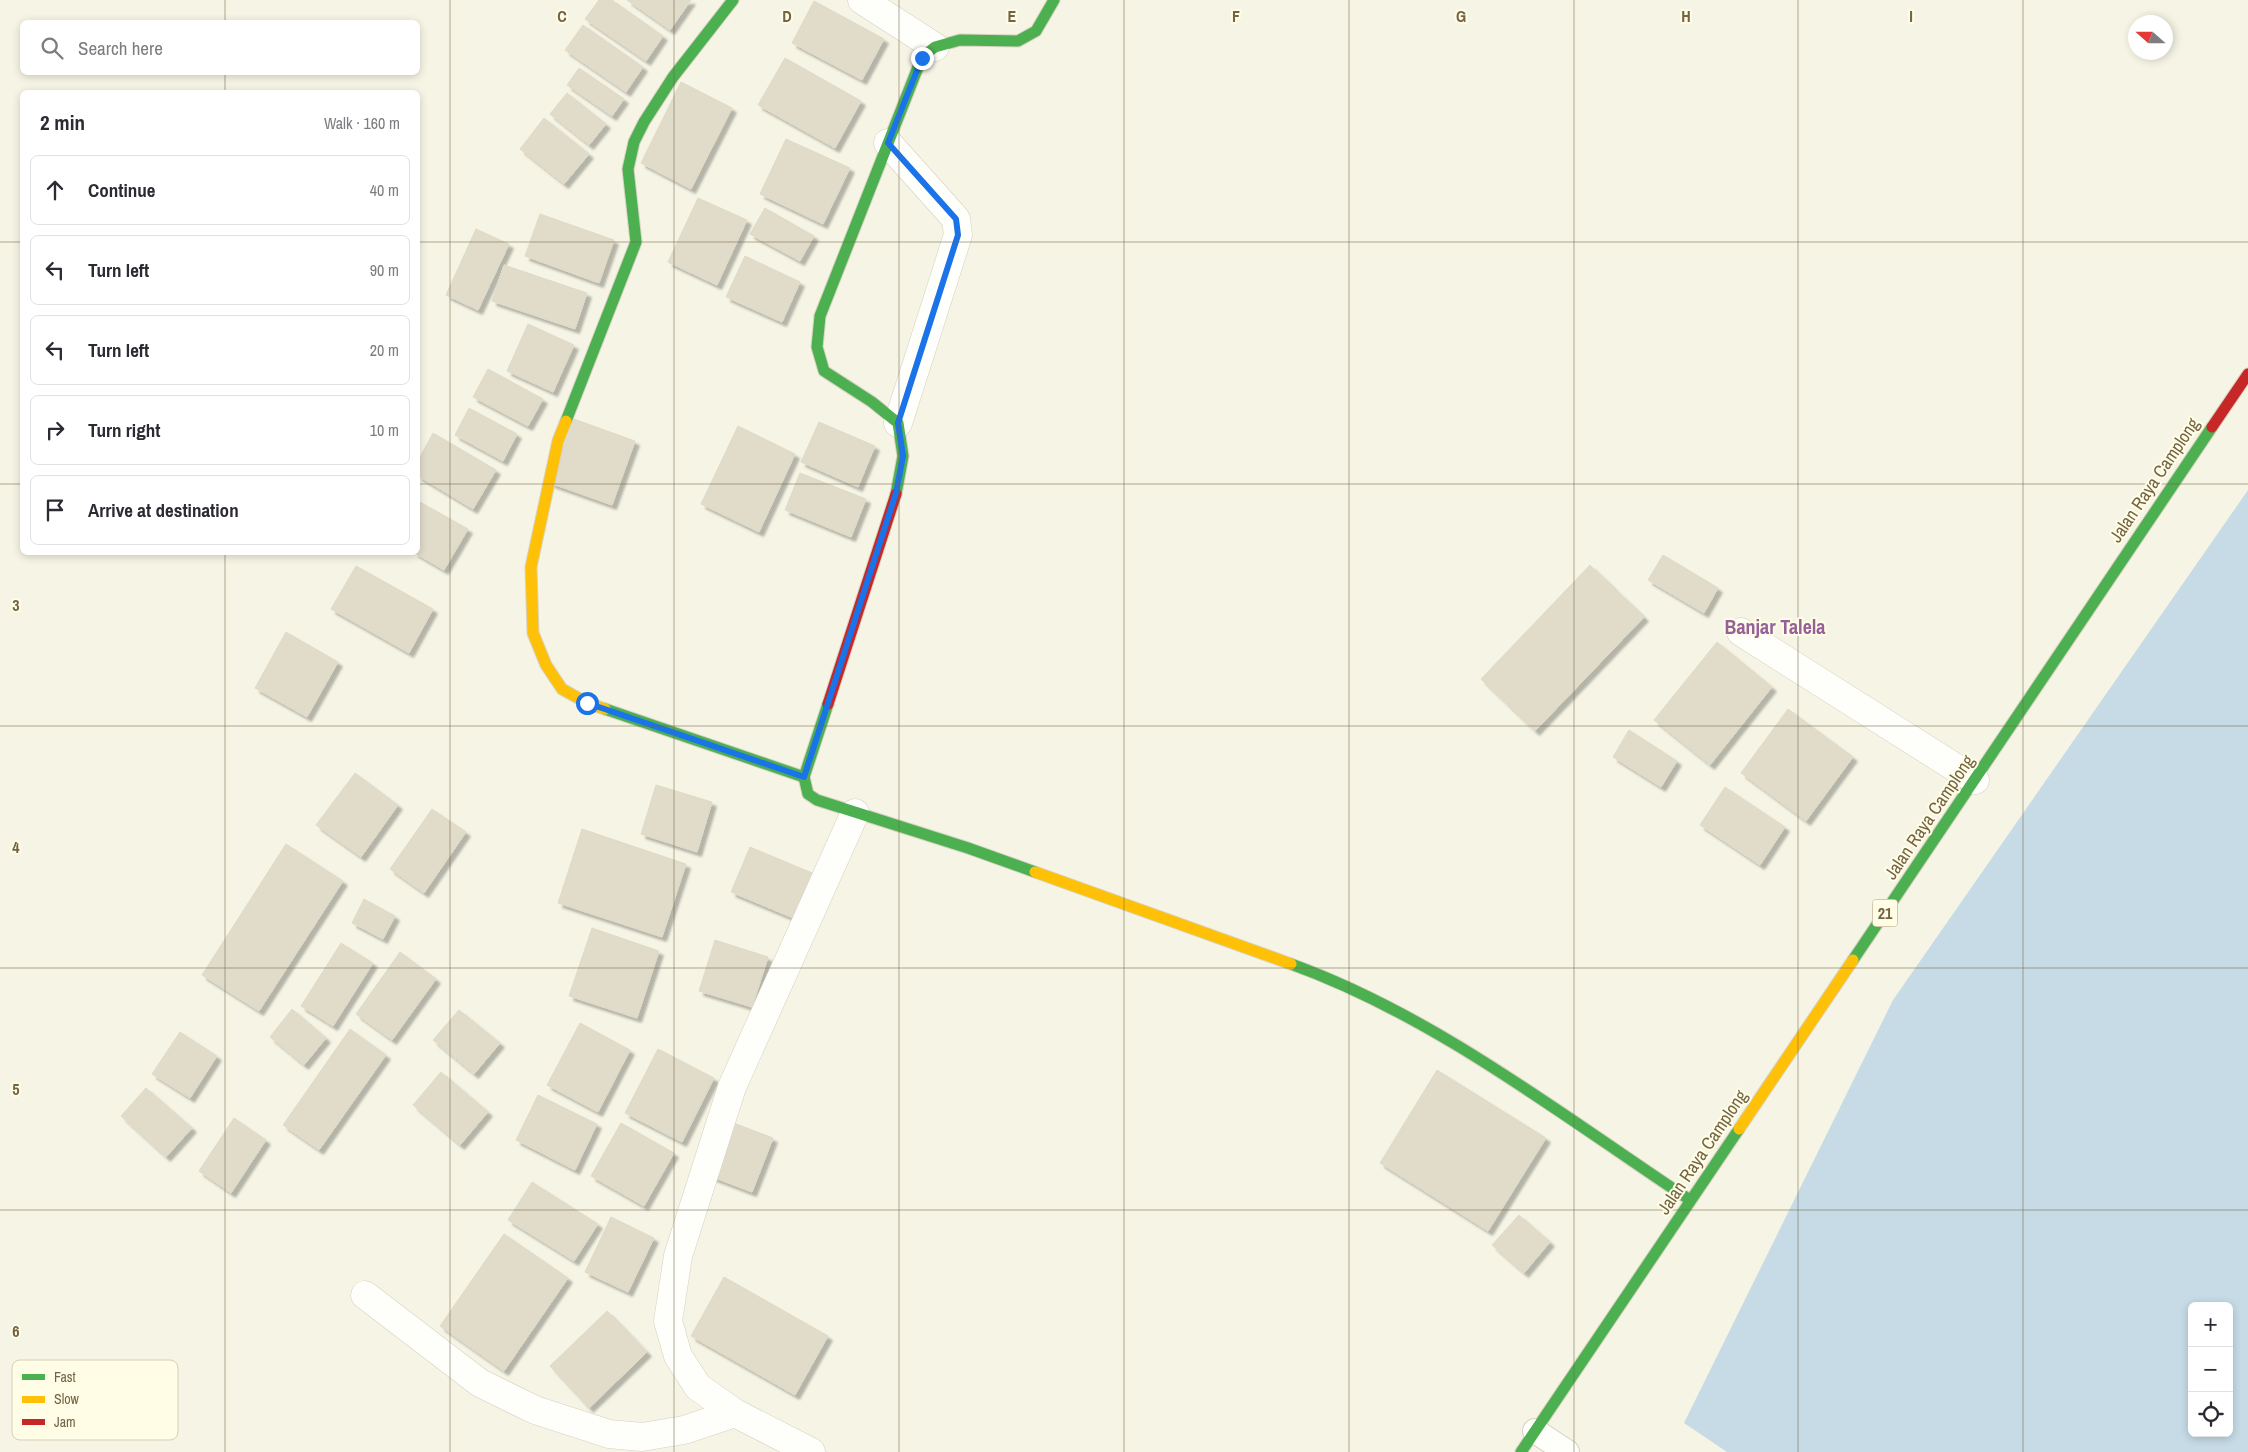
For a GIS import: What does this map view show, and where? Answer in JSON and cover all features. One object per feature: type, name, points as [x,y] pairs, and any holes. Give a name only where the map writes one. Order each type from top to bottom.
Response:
[{"type":"main road","points":[[733,0],[641,124],[629,158],[630,185],[637,222],[636,242],[558,440],[531,567],[533,633],[546,665],[562,689],[587,703],[804,777]]},
{"type":"main road","points":[[1054,0],[1036,31],[1018,41],[960,40],[935,47],[922,58],[820,316],[816,347],[824,371],[872,402],[898,423],[903,456],[896,493],[804,777],[808,794],[816,800],[978,851],[1332,978],[1445,1037],[1690,1200]]},
{"type":"main road","name":"Jalan Raya Camplong","points":[[1521,1452],[2248,374]]},
{"type":"street","points":[[862,0],[935,47]]},
{"type":"street","points":[[888,143],[956,219],[958,235],[898,423]]},
{"type":"street","points":[[1741,632],[1975,780]]},
{"type":"street","points":[[811,1452],[735,1413],[698,1387],[678,1356],[668,1321],[678,1256],[732,1087],[855,813]]},
{"type":"street","points":[[365,1295],[480,1383],[535,1410],[610,1434],[642,1437],[684,1430],[735,1413]]},
{"type":"lane","points":[[1535,1431],[1567,1452]]},
{"type":"water","points":[[2248,490],[2248,1452],[1727,1452],[1684,1423],[1893,1000]]},
{"type":"building","points":[[599,0],[612,0],[663,36],[646,61],[585,19]]},
{"type":"building","points":[[627,0],[691,0],[670,30]]},
{"type":"building","points":[[814,1],[884,39],[862,80],[792,43]]},
{"type":"building","points":[[583,25],[643,67],[626,92],[565,50]]},
{"type":"building","points":[[785,58],[861,101],[835,148],[758,105]]},
{"type":"building","points":[[579,68],[624,99],[612,116],[567,85]]},
{"type":"building","points":[[681,82],[732,108],[691,189],[641,163]]},
{"type":"building","points":[[567,93],[606,124],[589,145],[550,114]]},
{"type":"building","points":[[544,118],[589,154],[564,184],[520,149]]},
{"type":"building","points":[[786,139],[850,168],[823,224],[760,194]]},
{"type":"building","points":[[698,198],[747,220],[717,285],[668,262]]},
{"type":"building","points":[[765,208],[814,236],[800,261],[750,234]]},
{"type":"building","points":[[540,214],[614,240],[599,283],[525,256]]},
{"type":"building","points":[[476,229],[509,244],[478,310],[446,295]]},
{"type":"building","points":[[745,256],[800,282],[782,322],[726,297]]},
{"type":"building","points":[[504,265],[587,293],[575,329],[492,301]]},
{"type":"building","points":[[528,324],[574,345],[553,392],[507,371]]},
{"type":"building","points":[[488,369],[543,399],[528,426],[473,397]]},
{"type":"building","points":[[469,408],[517,434],[503,461],[455,435]]},
{"type":"building","points":[[574,419],[635,441],[612,505],[550,483]]},
{"type":"building","points":[[819,422],[875,446],[858,487],[801,462]]},
{"type":"building","points":[[738,426],[795,454],[759,532],[701,504]]},
{"type":"building","points":[[433,433],[496,470],[473,509],[420,477],[420,457]]},
{"type":"building","points":[[800,473],[866,499],[851,537],[785,510]]},
{"type":"building","points":[[420,502],[468,529],[444,570],[418,555],[420,555]]},
{"type":"building","points":[[1663,555],[1718,588],[1704,613],[1648,580]]},
{"type":"building","points":[[1590,565],[1644,617],[1535,731],[1481,679]]},
{"type":"building","points":[[356,566],[433,609],[409,653],[331,609]]},
{"type":"building","points":[[286,632],[338,662],[307,717],[255,688]]},
{"type":"building","points":[[1717,642],[1772,687],[1710,765],[1654,720]]},
{"type":"building","points":[[1788,709],[1853,757],[1806,821],[1741,773]]},
{"type":"building","points":[[1629,730],[1677,761],[1661,787],[1613,757]]},
{"type":"building","points":[[355,773],[398,805],[361,857],[316,825]]},
{"type":"building","points":[[656,785],[712,802],[697,852],[641,834]]},
{"type":"building","points":[[1725,787],[1785,827],[1760,865],[1700,825]]},
{"type":"building","points":[[432,809],[466,832],[424,893],[390,869]]},
{"type":"building","points":[[582,829],[686,864],[662,937],[558,903]]},
{"type":"building","points":[[286,844],[343,881],[259,1011],[202,975]]},
{"type":"building","points":[[750,847],[817,875],[798,920],[731,892]]},
{"type":"building","points":[[364,899],[395,916],[383,939],[352,923]]},
{"type":"building","points":[[592,928],[659,951],[637,1018],[569,996]]},
{"type":"building","points":[[715,940],[768,957],[752,1007],[699,991]]},
{"type":"building","points":[[341,943],[373,963],[333,1026],[301,1006]]},
{"type":"building","points":[[400,952],[436,979],[392,1040],[356,1014]]},
{"type":"building","points":[[292,1009],[326,1038],[304,1065],[270,1037]]},
{"type":"building","points":[[459,1010],[500,1043],[474,1074],[433,1040]]},
{"type":"building","points":[[580,1023],[630,1050],[598,1112],[547,1085]]},
{"type":"building","points":[[350,1029],[386,1055],[319,1150],[283,1125]]},
{"type":"building","points":[[180,1032],[217,1056],[190,1098],[152,1074]]},
{"type":"building","points":[[658,1049],[714,1078],[682,1142],[625,1113]]},
{"type":"building","points":[[1437,1070],[1546,1138],[1488,1231],[1380,1163]]},
{"type":"building","points":[[441,1072],[488,1112],[460,1145],[413,1105]]},
{"type":"building","points":[[146,1088],[192,1128],[166,1157],[121,1116]]},
{"type":"building","points":[[538,1095],[597,1124],[575,1170],[516,1140]]},
{"type":"building","points":[[234,1118],[266,1140],[231,1193],[199,1171]]},
{"type":"building","points":[[731,1122],[773,1138],[752,1192],[710,1176]]},
{"type":"building","points":[[621,1123],[674,1153],[644,1206],[591,1176]]},
{"type":"building","points":[[532,1182],[598,1224],[574,1261],[508,1220]]},
{"type":"building","points":[[1519,1215],[1550,1242],[1524,1273],[1492,1245]]},
{"type":"building","points":[[611,1217],[654,1238],[628,1292],[585,1272]]},
{"type":"building","points":[[504,1234],[568,1278],[504,1371],[440,1326]]},
{"type":"building","points":[[724,1277],[828,1336],[795,1395],[691,1336]]},
{"type":"building","points":[[607,1311],[647,1352],[589,1408],[550,1366]]},
{"type":"traffic: fast","points":[[566,421],[636,242],[628,169],[634,142],[644,122],[673,77],[733,0]]},
{"type":"traffic: fast","points":[[896,494],[903,456],[898,423],[872,402],[824,371],[817,347],[820,316],[922,57],[935,47],[960,40],[1018,41],[1036,31],[1054,0]]},
{"type":"traffic: fast","points":[[1853,960],[2212,427]]},
{"type":"traffic: fast","points":[[828,704],[804,777],[808,794],[817,800],[968,848],[1035,872]]},
{"type":"traffic: fast","points":[[605,709],[804,777]]},
{"type":"traffic: fast","points":[[1291,964],[1344,986],[1396,1011],[1447,1039],[1546,1102],[1690,1200]]},
{"type":"traffic: fast","points":[[1521,1452],[1739,1129]]},
{"type":"traffic: slow","points":[[566,421],[558,441],[531,567],[533,633],[546,665],[562,689],[587,703],[605,709]]},
{"type":"traffic: slow","points":[[1035,872],[1291,964]]},
{"type":"traffic: slow","points":[[1739,1129],[1853,960]]},
{"type":"traffic: jam","points":[[2212,427],[2248,374]]},
{"type":"traffic: jam","points":[[828,704],[896,494]]},
{"type":"district","name":"Banjar Talela","points":[[1775,626]]},
{"type":"route","points":[[587,703],[804,777],[896,493],[903,456],[898,423],[934,304],[952,258],[958,235],[956,219],[949,209],[888,143],[922,58]]}]
